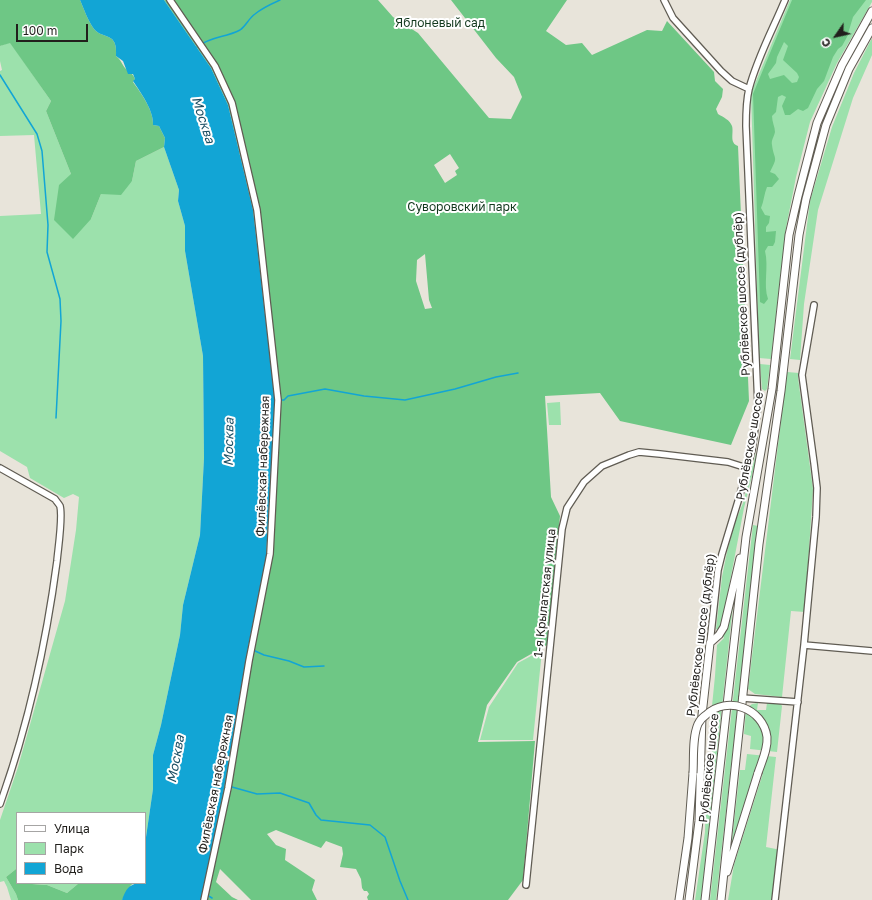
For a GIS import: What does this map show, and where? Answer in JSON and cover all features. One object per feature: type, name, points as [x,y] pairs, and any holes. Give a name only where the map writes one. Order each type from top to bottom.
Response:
[{"type":"main road","name":"Рублёвское шоссе","points":[[706,900],[746,536],[772,389],[789,236],[817,123],[842,65],[872,11]]},
{"type":"main road","name":"Рублёвское шоссе","points":[[721,900],[759,544],[781,391],[800,228],[806,198],[826,125],[850,69],[872,28]]},
{"type":"main road","points":[[710,643],[719,635],[724,627],[746,536]]},
{"type":"main road","name":"Рублёвское шоссе (дублёр)","points":[[689,900],[698,834],[702,715],[710,643]]},
{"type":"main road","points":[[679,900],[689,831],[695,734],[698,724],[703,717],[715,707],[728,705],[744,708],[755,714],[762,723],[767,737],[767,745],[722,889]]},
{"type":"street","name":"Филёвская набережная","points":[[170,0],[215,66],[232,103],[257,210],[278,400],[270,554],[249,661],[228,788],[204,900]]},
{"type":"street","points":[[664,0],[673,18],[721,70],[732,81],[749,89]]},
{"type":"street","name":"Рублёвское шоссе (дублёр)","points":[[710,643],[718,570],[747,468],[755,434],[758,406],[746,110],[749,89],[757,66],[785,0]]},
{"type":"street","points":[[775,900],[798,702],[816,517],[817,488],[802,375],[814,305]]},
{"type":"street","name":"1-я Крылатская улица","points":[[526,885],[562,529],[567,508],[584,482],[602,466],[640,452],[728,462],[747,468]]},
{"type":"street","points":[[0,468],[55,499],[60,506],[61,514],[60,539],[52,602],[37,674],[18,746],[0,804]]},
{"type":"street","points":[[804,645],[872,651]]},
{"type":"street","points":[[742,698],[798,702]]},
{"type":"green space","points":[[0,0],[80,0],[94,29],[112,39],[115,43],[116,56],[135,79],[133,82],[149,108],[153,125],[159,126],[165,138],[164,147],[136,161],[132,181],[121,195],[101,194],[91,219],[73,239],[54,220],[59,185],[71,174],[46,111],[51,101],[10,43],[0,46]]},
{"type":"green space","name":"Суворовский парк","points":[[164,0],[378,0],[393,17],[418,33],[489,118],[511,119],[522,97],[514,77],[496,58],[451,0],[567,0],[546,31],[566,45],[582,43],[592,55],[647,30],[662,31],[667,21],[714,72],[715,81],[723,89],[722,97],[716,109],[718,114],[730,122],[732,126],[734,143],[738,146],[749,401],[731,445],[620,421],[600,393],[545,396],[551,497],[560,516],[547,645],[517,662],[487,705],[478,742],[535,741],[523,880],[508,900],[368,900],[367,897],[369,894],[362,888],[361,879],[356,869],[340,867],[343,854],[342,847],[326,841],[321,848],[276,830],[267,834],[276,845],[286,849],[285,860],[315,880],[312,890],[317,900],[251,900],[220,869],[216,882],[232,897],[238,900],[201,900],[266,558],[275,401],[253,210],[228,105],[211,68]],"holes":[[[450,154],[459,168],[455,171],[457,175],[445,183],[434,165]],[[425,254],[429,300],[432,308],[425,309],[416,281],[417,260]]]},
{"type":"green space","points":[[790,0],[872,0],[872,2],[837,63],[810,122],[796,177],[786,228],[771,359],[759,358],[751,93]]},
{"type":"green space","points":[[792,0],[866,0],[853,17],[847,37],[833,57],[824,81],[817,89],[808,108],[803,111],[798,109],[790,115],[785,115],[782,106],[786,97],[782,95],[778,97],[776,112],[772,116],[775,128],[772,143],[775,160],[770,172],[775,174],[779,179],[772,187],[767,187],[761,208],[765,215],[770,216],[769,223],[766,227],[766,232],[776,231],[773,246],[768,246],[765,251],[766,288],[768,299],[764,304],[760,302],[753,94]],"holes":[[[784,42],[788,46],[783,60],[797,73],[799,77],[797,82],[792,83],[784,75],[770,79],[768,74],[776,63],[777,57]]]},
{"type":"green space","points":[[872,38],[872,55],[853,98],[818,210],[804,304],[800,360],[790,359],[810,201],[832,127],[854,73]]},
{"type":"green space","points":[[10,42],[51,101],[46,111],[91,219],[101,194],[132,181],[136,161],[164,147],[179,190],[178,201],[185,226],[185,251],[203,356],[204,458],[200,535],[183,605],[180,635],[161,725],[153,755],[153,789],[146,837],[146,812],[16,812],[16,869],[6,877],[18,900],[11,900],[4,881],[0,882],[0,820],[18,767],[65,601],[76,530],[79,497],[73,494],[64,498],[30,478],[27,467],[0,451],[0,216],[41,214],[34,135],[0,136],[0,71],[2,70],[0,61],[0,46]]},
{"type":"green space","points":[[760,364],[770,365],[767,389],[765,391],[762,389]]},
{"type":"green space","points":[[787,372],[799,373],[798,378],[813,489],[805,612],[791,611],[782,697],[755,694],[748,689]]},
{"type":"green space","points":[[560,402],[561,425],[549,425],[547,403]]},
{"type":"green space","points":[[756,453],[757,455],[744,508],[722,623],[719,631],[716,629],[722,577],[727,552],[734,525],[743,503]]},
{"type":"green space","points":[[753,525],[758,526],[716,900],[710,900]]},
{"type":"green space","points":[[735,587],[701,900],[695,900],[705,832],[707,765],[711,765],[715,714],[712,706],[717,645],[724,638],[723,636],[727,628]]},
{"type":"green space","points":[[542,650],[533,740],[480,740],[489,707],[518,663]]},
{"type":"green space","points":[[758,703],[757,710],[766,710],[767,703],[780,703],[782,706],[777,752],[750,749],[751,736],[744,734],[746,709],[752,704]]},
{"type":"green space","points":[[747,754],[776,757],[766,847],[781,850],[774,900],[728,900],[734,865],[763,773],[756,770],[731,848],[740,770],[745,770]]},
{"type":"green space","points":[[16,869],[16,884],[47,885],[67,893],[78,884],[133,884],[122,900],[18,900],[6,877]]},
{"type":"green space","points":[[36,884],[78,884],[67,893],[47,885]]},
{"type":"water","name":"Москва","points":[[80,0],[164,0],[211,68],[228,105],[253,210],[275,401],[266,558],[248,648],[224,788],[201,900],[122,900],[130,886],[136,884],[146,884],[146,837],[153,789],[153,755],[161,725],[180,635],[183,605],[200,535],[204,458],[203,356],[185,251],[185,226],[178,201],[179,190],[164,147],[165,138],[159,126],[153,125],[149,108],[133,81],[135,79],[133,74],[128,74],[123,61],[116,56],[115,43],[109,37],[94,29]]},
{"type":"waterway","points":[[197,47],[202,43],[240,30],[258,12],[280,0]]},
{"type":"waterway","points":[[0,75],[37,134],[42,151],[48,225],[47,252],[60,299],[61,321],[56,418]]},
{"type":"waterway","points":[[279,400],[284,400],[288,396],[325,389],[364,396],[405,400],[455,389],[496,377],[518,373]]},
{"type":"waterway","points":[[253,650],[264,655],[289,661],[304,667],[324,666]]},
{"type":"waterway","points":[[232,787],[257,794],[280,793],[309,803],[316,815],[321,820],[370,825],[385,837],[408,900]]},
{"type":"waterway","points":[[207,895],[212,898]]},
{"type":"park label","name":"Яблоневый сад","points":[[440,23]]}]
